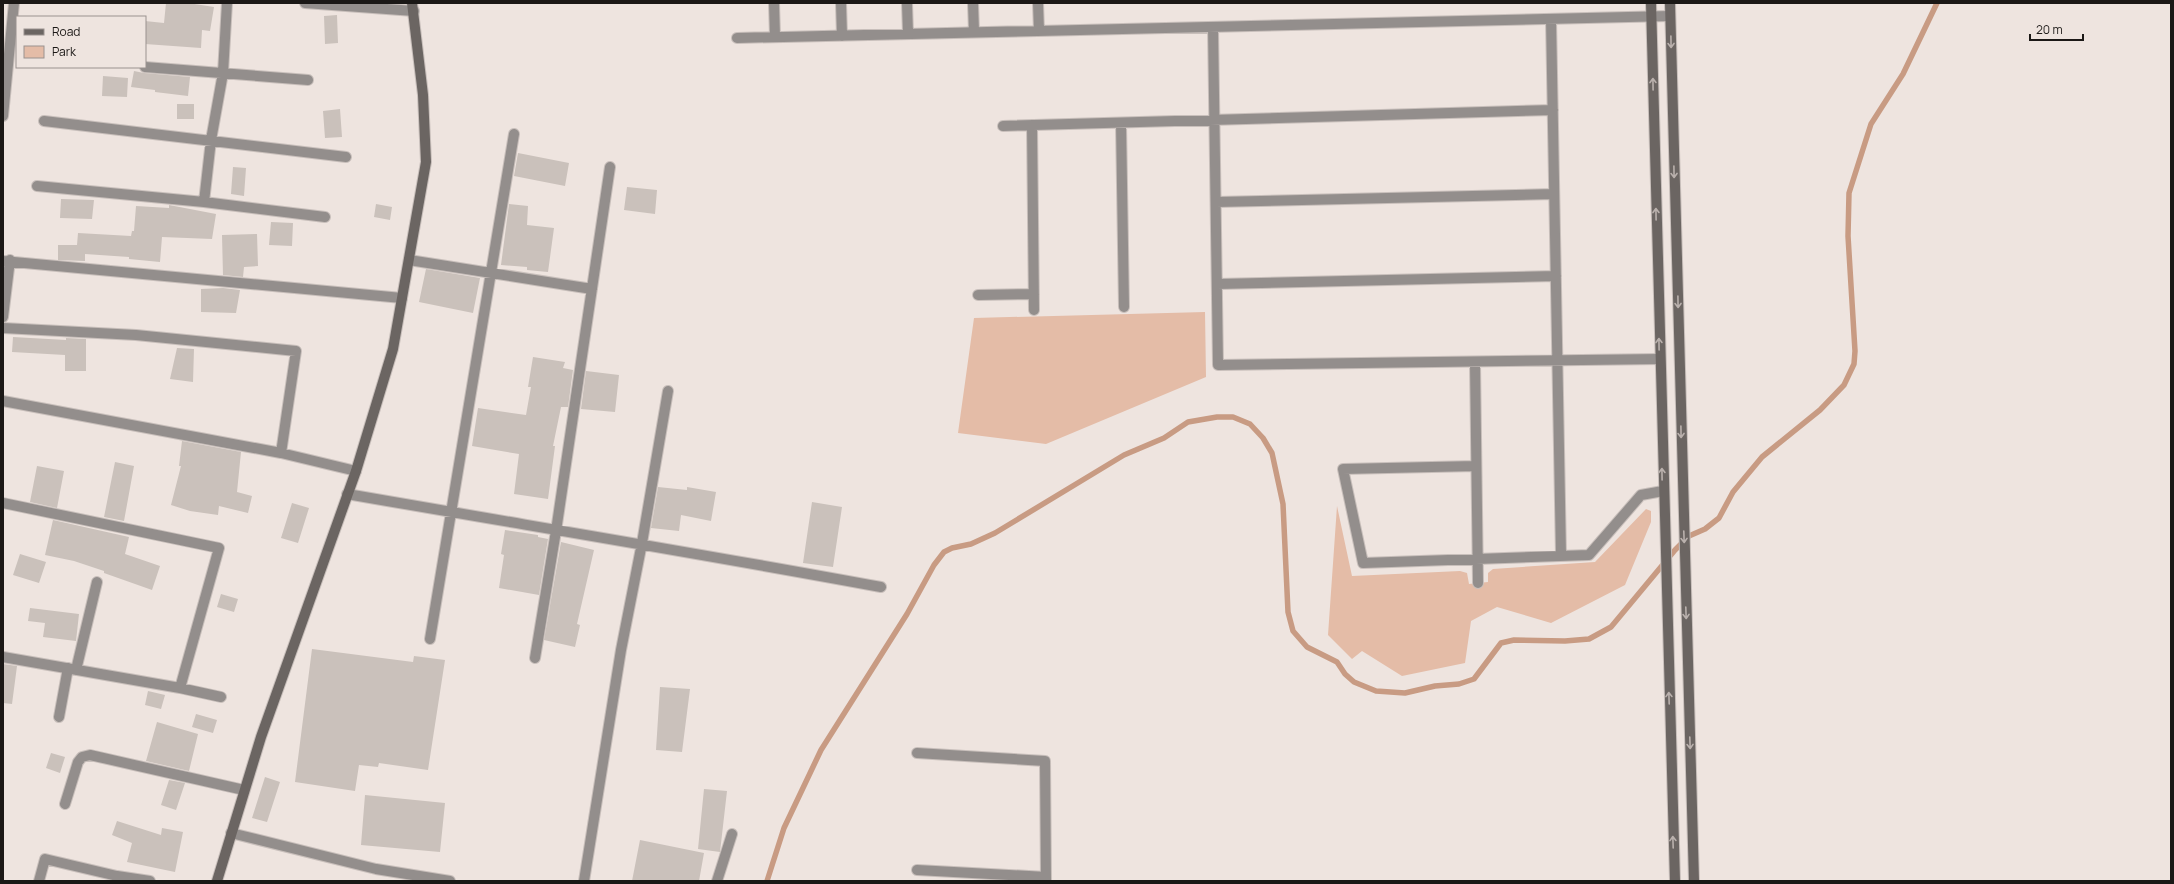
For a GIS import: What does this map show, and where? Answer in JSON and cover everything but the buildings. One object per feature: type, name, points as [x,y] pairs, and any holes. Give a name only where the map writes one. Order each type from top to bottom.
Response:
[{"type":"street","points":[[3,116],[14,3]]},
{"type":"street","points":[[204,202],[211,140],[223,73],[227,3]]},
{"type":"street","points":[[217,881],[244,790],[356,471],[393,349],[426,162],[423,95],[413,7],[305,3]]},
{"type":"street","points":[[774,3],[775,37]]},
{"type":"street","points":[[841,3],[842,36]]},
{"type":"street","points":[[907,3],[908,34]]},
{"type":"street","points":[[973,3],[974,32]]},
{"type":"street","points":[[1038,3],[1039,31]]},
{"type":"street","points":[[1651,3],[1663,513],[1674,881]]},
{"type":"street","points":[[1670,3],[1682,500],[1694,881]]},
{"type":"street","points":[[737,38],[1670,16]]},
{"type":"street","points":[[1551,19],[1562,556]]},
{"type":"street","points":[[1213,27],[1218,366],[1660,359]]},
{"type":"street","points":[[146,67],[308,80]]},
{"type":"street","points":[[1004,126],[1553,110]]},
{"type":"street","points":[[44,121],[346,157]]},
{"type":"street","points":[[1121,123],[1124,307]]},
{"type":"street","points":[[1032,125],[1034,310]]},
{"type":"street","points":[[430,639],[492,274],[514,134]]},
{"type":"street","points":[[535,658],[556,531],[610,167]]},
{"type":"street","points":[[37,186],[204,202],[325,218]]},
{"type":"street","points":[[1216,202],[1554,194]]},
{"type":"street","points":[[3,317],[7,260],[402,298]]},
{"type":"street","points":[[409,260],[592,289]]},
{"type":"street","points":[[1217,284],[1556,276]]},
{"type":"street","points":[[978,295],[1034,294]]},
{"type":"street","points":[[3,328],[136,335],[296,351],[281,453]]},
{"type":"street","points":[[1475,362],[1478,583]]},
{"type":"street","points":[[584,881],[621,650],[642,543],[668,391]]},
{"type":"street","points":[[3,401],[281,453],[356,471]]},
{"type":"street","points":[[1476,466],[1342,469],[1363,563],[1589,555],[1641,495],[1663,491]]},
{"type":"street","points":[[347,494],[556,531],[642,543],[881,587]]},
{"type":"street","points":[[3,503],[219,548],[180,688]]},
{"type":"street","points":[[59,717],[97,582]]},
{"type":"street","points":[[3,657],[180,688],[221,697]]},
{"type":"street","points":[[917,753],[1045,760],[1046,879],[917,870]]},
{"type":"street","points":[[65,804],[78,762],[82,757],[90,756],[244,790]]},
{"type":"street","points":[[231,833],[376,869],[450,881]]},
{"type":"street","points":[[717,881],[732,834]]},
{"type":"street","points":[[39,881],[45,859],[116,878],[150,881]]},
{"type":"green space","points":[[1205,312],[1206,377],[1046,444],[958,433],[974,318]]},
{"type":"green space","points":[[1337,506],[1352,576],[1460,571],[1467,573],[1469,584],[1488,582],[1488,573],[1493,569],[1595,562],[1646,509],[1651,511],[1651,522],[1625,585],[1551,623],[1497,607],[1471,621],[1465,663],[1402,676],[1362,651],[1352,659],[1328,635]]},
{"type":"waterway","points":[[767,881],[784,828],[821,750],[907,614],[934,565],[944,552],[952,548],[971,544],[995,533],[1124,455],[1164,438],[1188,422],[1217,417],[1233,417],[1250,424],[1263,438],[1272,453],[1283,504],[1288,612],[1293,631],[1307,647],[1337,662],[1345,674],[1354,682],[1376,691],[1405,693],[1435,686],[1459,684],[1474,679],[1501,643],[1514,640],[1565,641],[1589,639],[1611,627],[1675,550],[1689,536],[1705,529],[1719,518],[1733,492],[1762,457],[1820,410],[1844,385],[1854,364],[1855,351],[1848,236],[1849,193],[1871,124],[1903,74],[1937,3]]}]
